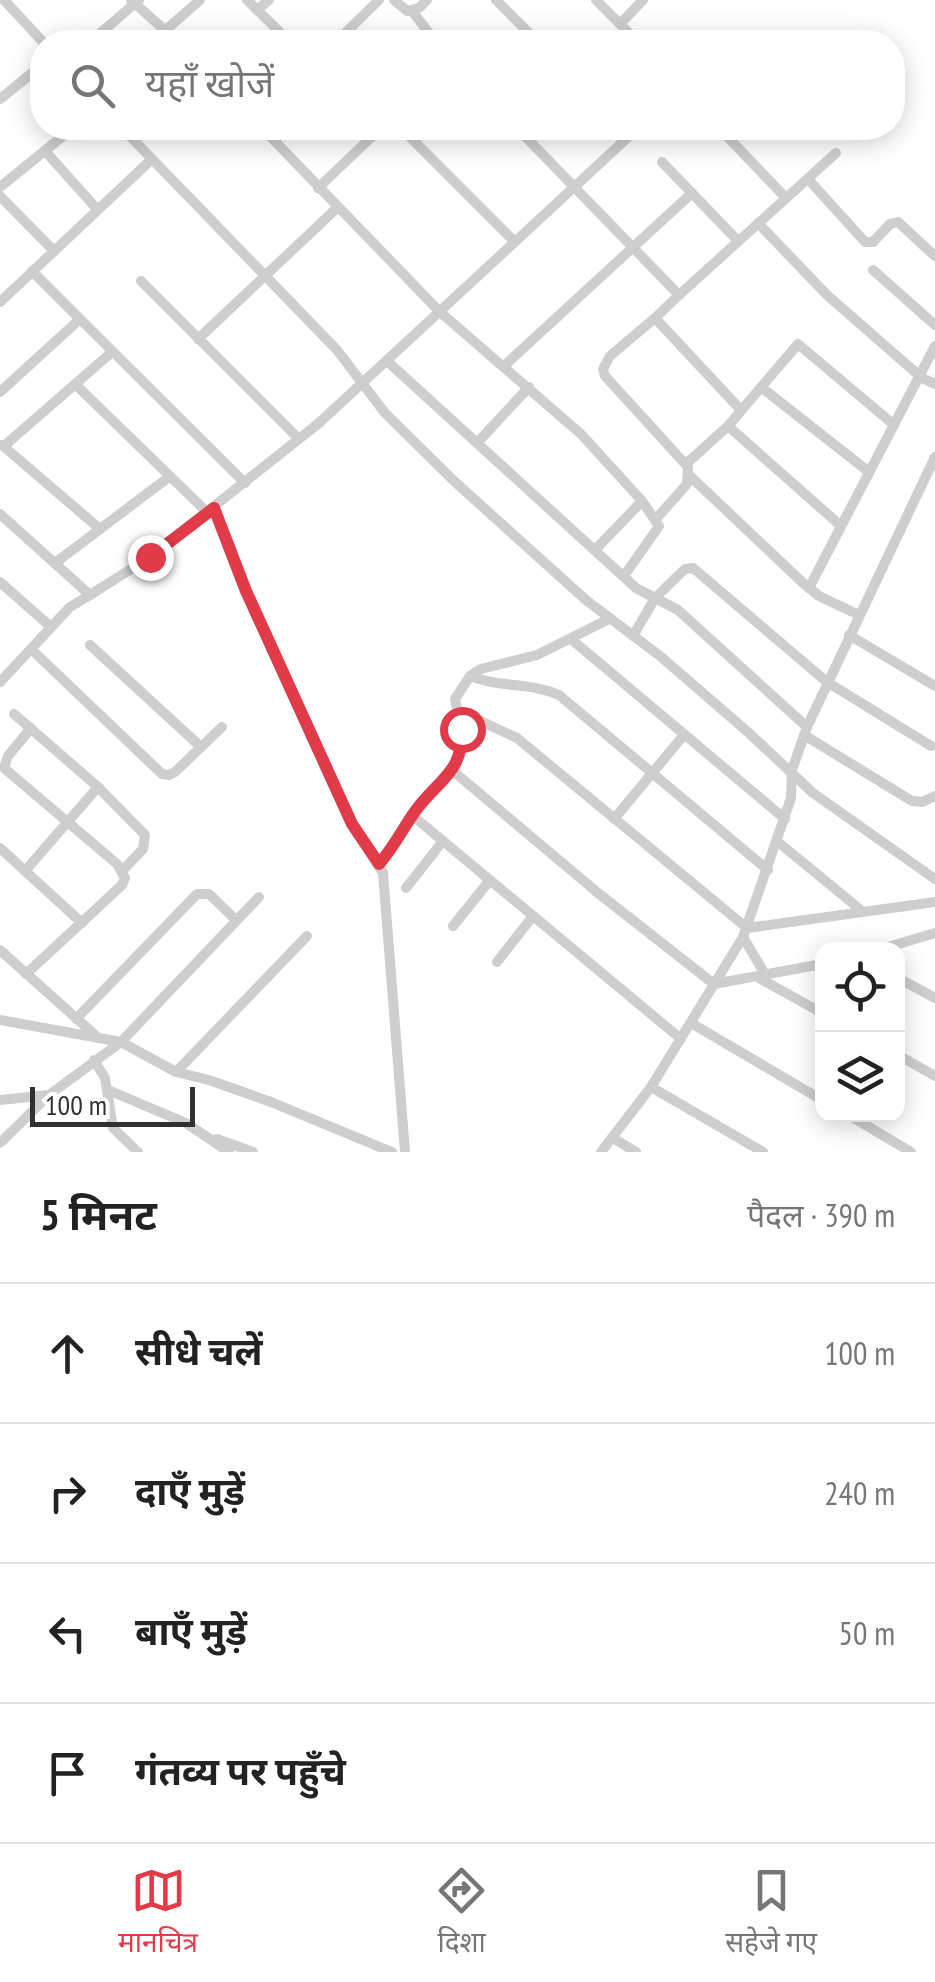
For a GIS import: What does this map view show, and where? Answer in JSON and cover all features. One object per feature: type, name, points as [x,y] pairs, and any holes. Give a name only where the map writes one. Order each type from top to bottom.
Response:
[{"type":"street","points":[[4,0],[32,30]]},
{"type":"street","points":[[103,30],[135,1],[166,30],[200,0]]},
{"type":"street","points":[[247,0],[278,30]]},
{"type":"street","points":[[257,10],[269,0]]},
{"type":"street","points":[[348,30],[379,0]]},
{"type":"street","points":[[394,0],[402,9],[412,11],[427,30]]},
{"type":"street","points":[[412,11],[427,0]]},
{"type":"street","points":[[496,0],[526,30]]},
{"type":"street","points":[[596,0],[626,30]]},
{"type":"street","points":[[620,24],[643,0]]},
{"type":"street","points":[[0,99],[30,75]]},
{"type":"street","points":[[0,187],[58,140]]},
{"type":"street","points":[[134,140],[362,380],[385,413],[454,482],[610,619],[749,733],[792,776],[935,879]]},
{"type":"street","points":[[273,140],[440,312],[581,434],[656,518],[658,532],[624,576]]},
{"type":"street","points":[[318,188],[368,140]]},
{"type":"street","points":[[413,140],[514,242]]},
{"type":"street","points":[[529,140],[679,295]]},
{"type":"street","points":[[2,677],[70,607],[150,557],[332,411],[620,140]]},
{"type":"street","points":[[731,140],[786,198]]},
{"type":"street","points":[[45,151],[98,208]]},
{"type":"street","points":[[836,153],[610,356],[603,369],[605,376],[686,464],[690,476],[819,596],[859,615]]},
{"type":"street","points":[[0,302],[152,159]]},
{"type":"street","points":[[662,162],[738,241]]},
{"type":"street","points":[[808,179],[865,242],[873,242],[890,224],[898,222],[935,256]]},
{"type":"street","points":[[505,365],[692,193]]},
{"type":"street","points":[[0,196],[53,250]]},
{"type":"street","points":[[198,339],[337,208]]},
{"type":"street","points":[[758,223],[827,296],[918,376],[935,384]]},
{"type":"street","points":[[873,270],[935,325]]},
{"type":"street","points":[[32,271],[244,483]]},
{"type":"street","points":[[141,281],[298,438]]},
{"type":"street","points":[[654,318],[740,409]]},
{"type":"street","points":[[0,392],[80,319]]},
{"type":"street","points":[[686,464],[728,426],[798,344],[894,424]]},
{"type":"street","points":[[810,588],[935,346]]},
{"type":"street","points":[[100,529],[2,444],[112,352]]},
{"type":"street","points":[[387,361],[624,576],[678,610],[805,731],[912,800],[922,802],[935,796]]},
{"type":"street","points":[[76,385],[169,477],[211,510],[352,824],[379,864],[388,916],[404,1152]]},
{"type":"street","points":[[478,442],[530,387]]},
{"type":"street","points":[[762,387],[869,472]]},
{"type":"street","points":[[728,426],[842,526]]},
{"type":"street","points":[[601,1152],[651,1087],[745,933],[785,820],[805,731],[935,456]]},
{"type":"street","points":[[656,518],[688,484],[690,476]]},
{"type":"street","points":[[55,563],[169,477]]},
{"type":"street","points":[[595,550],[642,501]]},
{"type":"street","points":[[0,514],[90,595]]},
{"type":"street","points":[[633,636],[655,598],[684,569],[693,568],[827,682],[931,746]]},
{"type":"street","points":[[0,582],[51,627]]},
{"type":"street","points":[[379,864],[412,816],[453,771],[462,745],[455,700],[470,676],[481,669],[537,655],[610,619]]},
{"type":"street","points":[[849,635],[935,686]]},
{"type":"street","points":[[570,640],[785,820]]},
{"type":"street","points":[[90,645],[201,747]]},
{"type":"street","points":[[31,649],[162,774],[175,772],[222,728]]},
{"type":"street","points":[[470,676],[544,688],[559,696],[768,870]]},
{"type":"street","points":[[458,710],[518,738],[745,933],[762,977],[815,1009]]},
{"type":"street","points":[[14,714],[98,787],[145,836],[144,849],[124,870]]},
{"type":"street","points":[[26,974],[126,878],[124,870],[4,768],[8,756],[32,728]]},
{"type":"street","points":[[614,819],[683,736]]},
{"type":"street","points":[[453,771],[714,984],[815,966]]},
{"type":"street","points":[[25,872],[98,787]]},
{"type":"street","points":[[412,816],[681,1039]]},
{"type":"street","points":[[406,888],[442,841]]},
{"type":"street","points":[[778,842],[862,912]]},
{"type":"street","points":[[0,848],[82,923]]},
{"type":"street","points":[[453,926],[490,880]]},
{"type":"street","points":[[76,1019],[197,894],[209,894],[236,920]]},
{"type":"street","points":[[0,1143],[50,1095],[121,1042],[259,898]]},
{"type":"street","points":[[745,933],[935,902]]},
{"type":"street","points":[[496,962],[533,916]]},
{"type":"street","points":[[905,942],[935,933]]},
{"type":"street","points":[[176,1072],[307,936]]},
{"type":"street","points":[[0,950],[96,1036]]},
{"type":"street","points":[[905,982],[935,998]]},
{"type":"street","points":[[0,1020],[121,1042],[176,1072],[256,1096],[368,1147],[392,1152]]},
{"type":"street","points":[[692,1023],[815,1096]]},
{"type":"street","points":[[905,1059],[935,1076]]},
{"type":"street","points":[[94,1060],[105,1078],[113,1128],[138,1152]]},
{"type":"street","points":[[651,1087],[762,1152]]},
{"type":"street","points":[[108,1090],[186,1122],[229,1152]]},
{"type":"street","points":[[0,1100],[50,1095]]},
{"type":"street","points":[[861,1122],[912,1152]]},
{"type":"street","points":[[205,1134],[253,1152]]},
{"type":"street","points":[[613,1138],[636,1152]]},
{"type":"route","points":[[150,557],[214,508],[246,591],[352,824],[379,864],[416,811],[453,771],[462,745],[462,729]]}]
